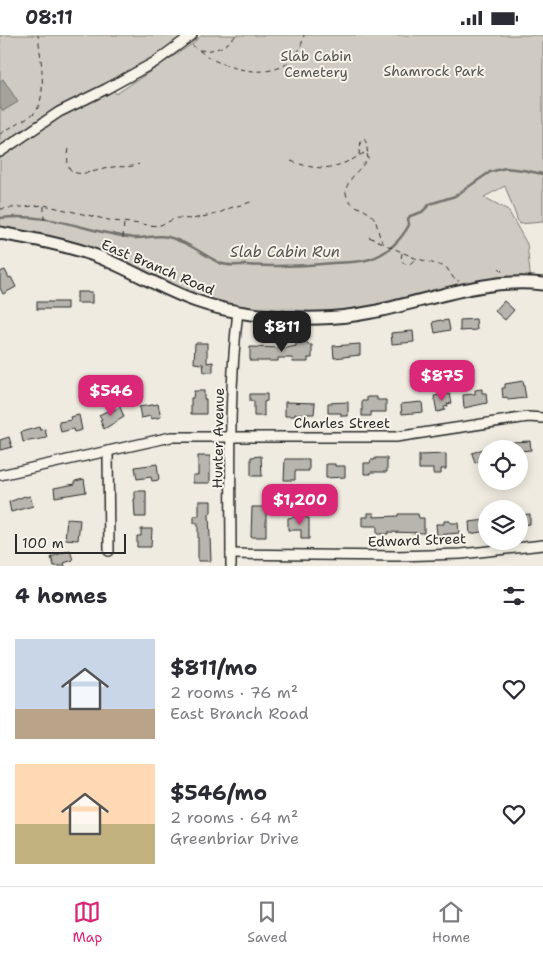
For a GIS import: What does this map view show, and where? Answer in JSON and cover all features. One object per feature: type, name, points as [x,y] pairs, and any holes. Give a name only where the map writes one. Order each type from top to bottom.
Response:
[{"type":"main road","name":"East Branch Road","points":[[0,233],[67,247],[99,257],[188,298],[215,307],[293,317],[348,316],[490,285],[543,284]]},
{"type":"street","points":[[0,152],[59,112],[112,87],[155,62],[192,35]]},
{"type":"street","name":"Hunter Avenue","points":[[231,566],[230,437],[233,359],[238,311]]},
{"type":"street","name":"Charles Street","points":[[0,475],[172,437],[396,437],[528,417],[543,418]]},
{"type":"street","points":[[108,451],[109,551]]},
{"type":"street","name":"Edward Street","points":[[231,554],[396,556],[462,554],[543,545]]},
{"type":"path","points":[[0,134],[37,111],[40,104],[42,90],[38,35]]},
{"type":"path","points":[[236,35],[227,45],[220,48],[205,51],[198,50],[217,62],[234,69],[247,72],[270,71],[279,69],[293,59],[298,53],[304,35]]},
{"type":"path","points":[[358,156],[360,141],[364,139],[368,156],[366,162],[348,183],[346,193],[351,203],[373,217],[384,244]]},
{"type":"path","points":[[69,149],[67,165],[74,173],[113,167],[134,167],[140,164]]},
{"type":"path","points":[[291,161],[317,169],[351,161],[365,153],[368,156]]},
{"type":"path","points":[[0,209],[44,206],[124,222],[162,225],[177,218],[196,219],[251,202]]},
{"type":"path","points":[[44,206],[44,222]]},
{"type":"path","points":[[123,238],[124,222]]},
{"type":"path","points":[[369,237],[415,258],[446,267],[455,280],[465,281]]},
{"type":"path","points":[[402,252],[402,260],[405,264],[410,264],[415,258]]},
{"type":"path","points":[[495,276],[502,273],[499,268]]},
{"type":"green space","points":[[0,35],[192,35],[112,87],[116,94],[192,44],[202,35],[543,35],[543,222],[519,224],[505,186],[484,197],[508,210],[527,244],[531,283],[347,316],[215,307],[99,257],[0,233]]},
{"type":"shaded area","points":[[3,79],[18,102],[3,111],[0,106],[0,81]]},
{"type":"building","points":[[5,270],[16,287],[3,294],[0,288],[0,272]]},
{"type":"building","points":[[77,292],[92,292],[92,303],[77,303]]},
{"type":"building","points":[[504,301],[514,310],[505,320],[495,311]]},
{"type":"building","points":[[37,302],[67,302],[67,309],[37,309]]},
{"type":"building","points":[[476,319],[477,330],[460,331],[460,320]]},
{"type":"building","points":[[448,320],[450,330],[435,333],[433,322]]},
{"type":"building","points":[[413,331],[414,342],[392,344],[391,333]]},
{"type":"building","points":[[195,343],[207,343],[207,363],[213,362],[213,372],[204,372],[203,364],[194,363]]},
{"type":"building","points":[[296,343],[312,345],[312,358],[308,358],[308,362],[293,362],[292,358],[278,358],[278,361],[250,361],[250,347],[287,348],[296,346]]},
{"type":"building","points":[[360,344],[360,355],[334,358],[333,346]]},
{"type":"building","points":[[523,381],[526,398],[508,400],[507,397],[503,398],[502,388],[505,388],[505,384]]},
{"type":"building","points":[[482,389],[482,393],[486,393],[487,403],[464,408],[463,395],[475,394],[475,390]]},
{"type":"building","points":[[194,391],[204,391],[206,414],[191,414],[191,398],[193,398]]},
{"type":"building","points":[[250,394],[267,394],[267,401],[264,402],[264,416],[254,416],[254,401],[250,401]]},
{"type":"building","points":[[450,394],[452,403],[444,407],[445,410],[437,412],[434,396]]},
{"type":"building","points":[[367,397],[377,397],[377,400],[386,400],[386,412],[371,412],[371,416],[362,416],[362,401],[367,401]]},
{"type":"building","points":[[285,402],[315,403],[314,414],[285,416]]},
{"type":"building","points":[[348,402],[348,416],[341,416],[341,413],[328,413],[328,403]]},
{"type":"building","points":[[422,402],[423,412],[402,414],[401,404]]},
{"type":"building","points":[[158,404],[161,417],[141,418],[139,407]]},
{"type":"building","points":[[120,407],[124,417],[104,429],[99,415]]},
{"type":"building","points":[[79,415],[82,430],[74,432],[73,429],[61,432],[59,422],[71,420],[70,417]]},
{"type":"building","points":[[39,427],[40,430],[45,429],[47,438],[23,442],[21,432]]},
{"type":"building","points":[[9,437],[12,447],[0,450],[0,440]]},
{"type":"building","points":[[528,441],[530,441],[531,450],[528,450]]},
{"type":"building","points":[[478,451],[478,462],[475,463],[472,453]]},
{"type":"building","points":[[446,454],[446,469],[441,469],[441,474],[433,474],[433,469],[419,469],[419,455]]},
{"type":"building","points":[[198,456],[210,456],[210,483],[193,483],[193,475],[198,475]]},
{"type":"building","points":[[261,456],[262,476],[251,476],[251,457]]},
{"type":"building","points":[[375,458],[387,458],[387,472],[364,474],[364,463],[370,463]]},
{"type":"building","points":[[285,459],[309,459],[309,471],[295,471],[295,480],[284,480]]},
{"type":"building","points":[[157,464],[159,480],[152,481],[151,477],[137,479],[135,467]]},
{"type":"building","points":[[326,464],[345,466],[345,477],[326,478]]},
{"type":"building","points":[[84,479],[86,492],[55,497],[54,488],[75,484],[75,481]]},
{"type":"building","points":[[135,491],[146,491],[146,517],[135,517]]},
{"type":"building","points":[[30,496],[33,506],[11,512],[9,502]]},
{"type":"building","points":[[199,501],[211,501],[211,513],[209,514],[211,561],[198,561],[198,523],[194,523],[194,516],[199,516]]},
{"type":"building","points":[[252,507],[266,507],[266,537],[251,537]]},
{"type":"building","points":[[368,513],[374,513],[374,517],[418,514],[419,518],[424,518],[424,533],[388,532],[388,534],[377,534],[377,526],[362,526],[362,517],[368,517]]},
{"type":"building","points":[[528,514],[530,514],[530,524],[528,524]]},
{"type":"building","points":[[306,515],[306,518],[309,518],[309,539],[301,539],[301,530],[288,530],[288,518]]},
{"type":"building","points":[[67,519],[80,520],[78,540],[65,539]]},
{"type":"building","points":[[444,521],[458,523],[459,533],[437,535],[436,524],[444,524]]},
{"type":"building","points":[[478,521],[478,532],[470,534],[469,522]]},
{"type":"building","points":[[141,529],[152,529],[151,547],[137,547],[137,536],[141,536]]},
{"type":"building","points":[[70,550],[73,560],[64,563],[65,566],[54,566],[51,557]]},
{"type":"waterway","name":"Slab Cabin Run","points":[[0,218],[18,217],[52,220],[134,238],[168,237],[189,245],[219,263],[228,265],[289,266],[356,262],[376,257],[393,246],[409,225],[408,219],[410,216],[422,212],[430,204],[455,196],[490,172],[505,168],[543,174]]},
{"type":"park label","name":"Slab Cabin Cemetery","points":[[316,64]]},
{"type":"park label","name":"Shamrock Park","points":[[434,71]]}]
